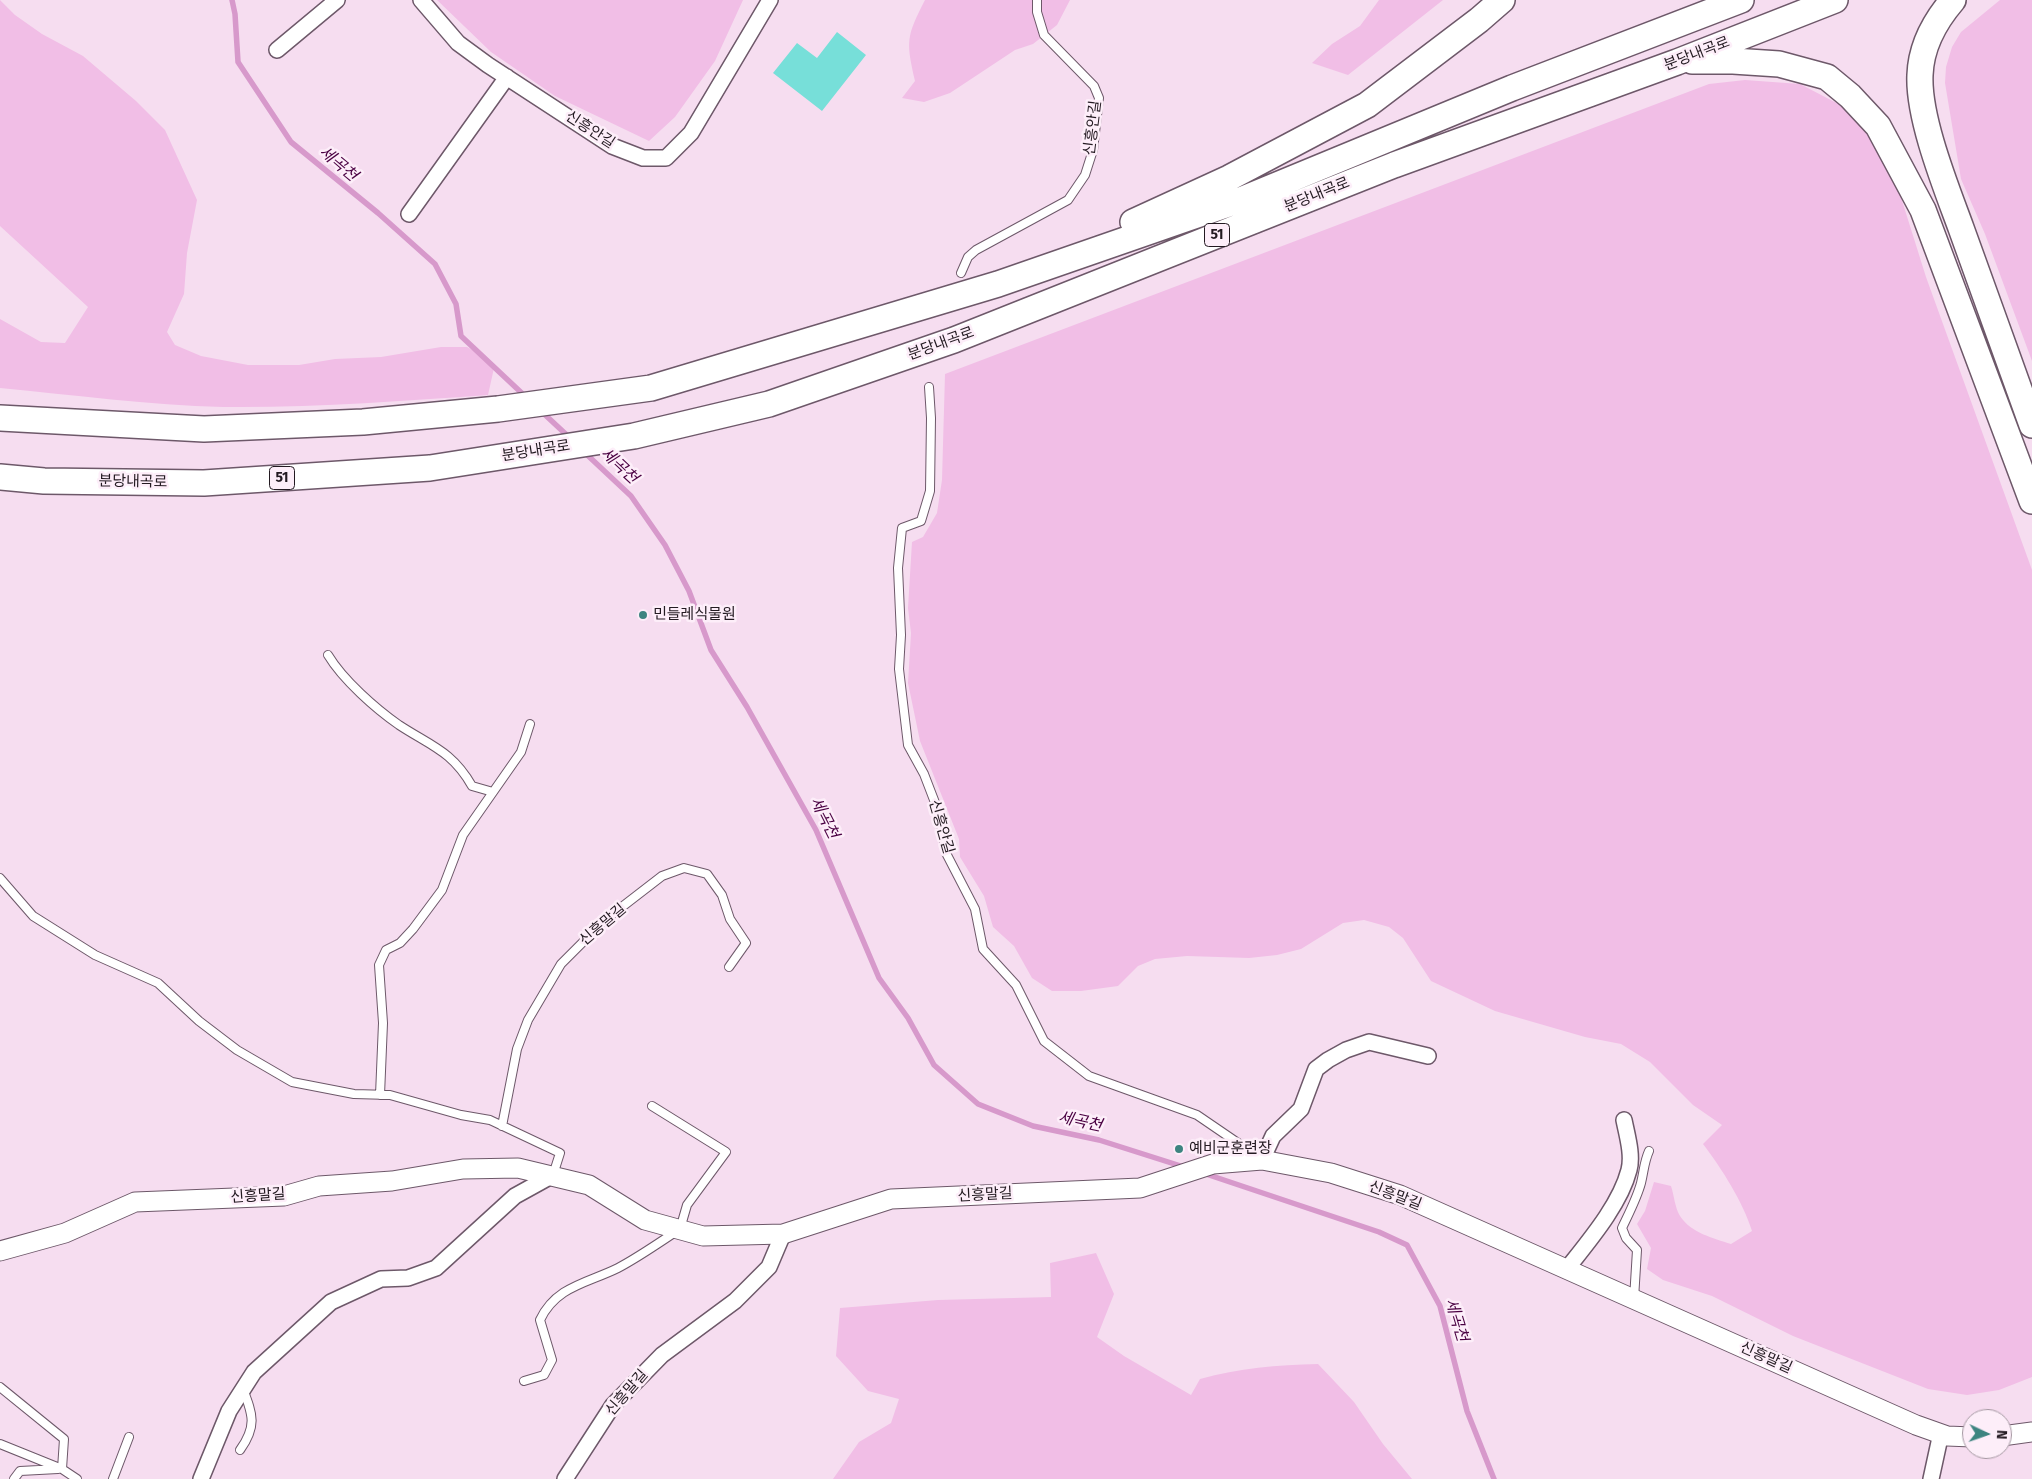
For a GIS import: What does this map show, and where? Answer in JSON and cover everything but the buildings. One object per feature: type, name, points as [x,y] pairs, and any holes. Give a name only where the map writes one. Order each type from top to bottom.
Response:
[{"type":"highway","points":[[998,284],[1229,178],[1367,105],[1479,20],[1502,0]]},
{"type":"highway","name":"분당내곡로","points":[[0,418],[204,429],[364,422],[519,406],[651,388],[998,284],[1243,199],[1512,88],[1741,0]]},
{"type":"highway","name":"분당내곡로","points":[[0,477],[44,481],[204,483],[430,468],[634,436],[769,404],[935,346],[1394,165],[1677,62],[1835,0]]},
{"type":"highway","points":[[1953,0],[1933,26],[1924,51],[1920,74],[1920,95],[1940,172],[2032,425]]},
{"type":"highway","points":[[1677,62],[1734,61],[1778,64],[1827,78],[1850,96],[1878,126],[1923,210],[2032,501]]},
{"type":"street","points":[[277,50],[337,0]]},
{"type":"street","name":"신흥안길","points":[[421,0],[458,43],[612,146],[643,158],[666,158],[692,133],[770,0]]},
{"type":"street","points":[[408,214],[507,77]]},
{"type":"street","points":[[1262,1160],[1273,1136],[1301,1109],[1316,1069],[1328,1060],[1346,1050],[1369,1042],[1428,1056]]},
{"type":"street","points":[[1566,1270],[1609,1212],[1630,1170],[1630,1156],[1624,1120]]},
{"type":"street","name":"신흥말길","points":[[0,1251],[65,1233],[135,1202],[284,1196],[319,1186],[392,1182],[463,1169],[518,1168],[589,1185],[645,1220],[703,1236],[783,1234],[891,1199],[1140,1188],[1213,1164],[1262,1160],[1331,1173],[1400,1196],[1940,1434],[1962,1436]]},
{"type":"street","points":[[201,1479],[229,1411],[254,1372],[331,1302],[381,1279],[408,1278],[436,1268],[515,1196],[552,1175]]},
{"type":"street","name":"신흥말길","points":[[565,1479],[613,1405],[662,1355],[735,1301],[769,1267],[783,1234]]},
{"type":"street","points":[[2012,1435],[2032,1432]]},
{"type":"street","points":[[1931,1479],[1940,1434]]},
{"type":"lane","name":"신흥안길","points":[[961,273],[968,257],[976,250],[1068,200],[1085,175],[1093,150],[1099,98],[1094,86],[1044,35],[1037,12],[1037,0]]},
{"type":"lane","name":"신흥안길","points":[[929,387],[931,418],[930,491],[921,522],[902,528],[898,568],[901,635],[899,669],[908,744],[924,774],[939,813],[946,853],[974,909],[983,949],[1016,985],[1044,1041],[1089,1076],[1198,1115],[1262,1160]]},
{"type":"lane","points":[[328,655],[350,683],[385,714],[424,739],[461,767],[472,786],[492,792]]},
{"type":"lane","points":[[380,1095],[383,1023],[379,966],[386,950],[400,943],[425,914],[442,890],[463,835],[521,752],[530,724]]},
{"type":"lane","name":"신흥말길","points":[[502,1126],[517,1049],[528,1020],[561,964],[605,920],[662,876],[684,868],[706,874],[722,895],[730,919],[746,943],[729,967]]},
{"type":"lane","points":[[0,878],[33,916],[95,956],[158,983],[199,1021],[237,1050],[292,1082],[354,1094],[390,1095],[461,1115],[490,1120],[560,1153],[552,1175]]},
{"type":"lane","points":[[524,1381],[544,1375],[552,1360],[540,1320],[547,1306],[564,1292],[618,1268],[680,1230],[687,1205],[726,1152],[652,1106]]},
{"type":"lane","points":[[1634,1300],[1637,1250],[1626,1238],[1622,1228],[1636,1198],[1641,1182],[1643,1165],[1649,1151]]},
{"type":"lane","points":[[0,1387],[64,1440],[62,1469]]},
{"type":"lane","points":[[240,1450],[251,1434],[252,1414],[243,1389]]},
{"type":"lane","points":[[113,1479],[129,1437]]},
{"type":"lane","points":[[0,1444],[62,1469],[77,1479]]},
{"type":"lane","points":[[14,1479],[20,1471],[62,1469]]},
{"type":"shaded area","points":[[0,0],[15,15],[42,34],[83,56],[136,101],[165,130],[197,200],[187,253],[184,294],[167,332],[175,345],[201,356],[248,365],[299,365],[335,359],[381,357],[441,347],[467,347],[486,357],[494,368],[488,395],[323,405],[223,407],[139,402],[0,388],[0,319],[41,342],[65,343],[88,307],[0,226]]},
{"type":"shaded area","points":[[437,0],[743,0],[715,61],[675,117],[649,141],[555,96],[491,52]]},
{"type":"shaded area","points":[[925,0],[1070,0],[1057,25],[1033,44],[1015,50],[950,93],[924,102],[902,98],[915,81],[910,57],[909,39]]},
{"type":"shaded area","points":[[1379,0],[1443,0],[1348,75],[1312,63],[1332,44],[1360,26]]},
{"type":"shaded area","points":[[2000,0],[2032,0],[2032,361],[1985,234],[1961,179],[1945,83],[1946,67],[1952,47],[1961,32]]},
{"type":"shaded area","points":[[1745,80],[1800,84],[1852,111],[1876,139],[1899,191],[1926,277],[2032,570],[2032,1377],[1999,1390],[1967,1395],[1928,1389],[1793,1336],[1712,1296],[1663,1280],[1647,1269],[1651,1248],[1637,1224],[1645,1211],[1654,1182],[1671,1186],[1678,1213],[1696,1231],[1731,1244],[1752,1231],[1731,1186],[1703,1144],[1722,1125],[1693,1105],[1650,1062],[1621,1044],[1585,1037],[1495,1011],[1431,981],[1403,938],[1389,927],[1364,920],[1343,923],[1301,949],[1277,955],[1249,958],[1187,956],[1155,959],[1138,966],[1118,986],[1081,991],[1052,991],[1032,978],[1014,946],[993,927],[984,896],[960,857],[959,839],[920,741],[908,683],[911,633],[908,608],[912,542],[923,537],[937,513],[942,480],[945,374],[1709,84]]},
{"type":"shaded area","points":[[1096,1253],[1114,1294],[1097,1337],[1124,1356],[1191,1395],[1200,1379],[1215,1375],[1258,1368],[1318,1364],[1354,1402],[1383,1444],[1412,1479],[833,1479],[859,1442],[891,1423],[899,1399],[868,1391],[836,1356],[840,1308],[938,1300],[1051,1297],[1050,1263]]},
{"type":"waterway","name":"세곡천","points":[[232,0],[235,14],[238,62],[291,142],[378,213],[435,264],[456,304],[461,336],[527,398]]},
{"type":"waterway","name":"세곡천","points":[[541,411],[571,439]]},
{"type":"waterway","name":"세곡천","points":[[583,451],[631,496],[665,545],[689,591],[711,650],[747,707],[816,830],[879,978],[908,1018],[934,1065],[978,1104],[1033,1126],[1099,1140],[1184,1167]]},
{"type":"waterway","name":"세곡천","points":[[1203,1173],[1379,1232],[1407,1245],[1440,1306],[1467,1411],[1494,1479]]},
{"type":"place","name":"민들레식물원","points":[[643,615]]},
{"type":"place","name":"예비군훈련장","points":[[1179,1149]]}]
